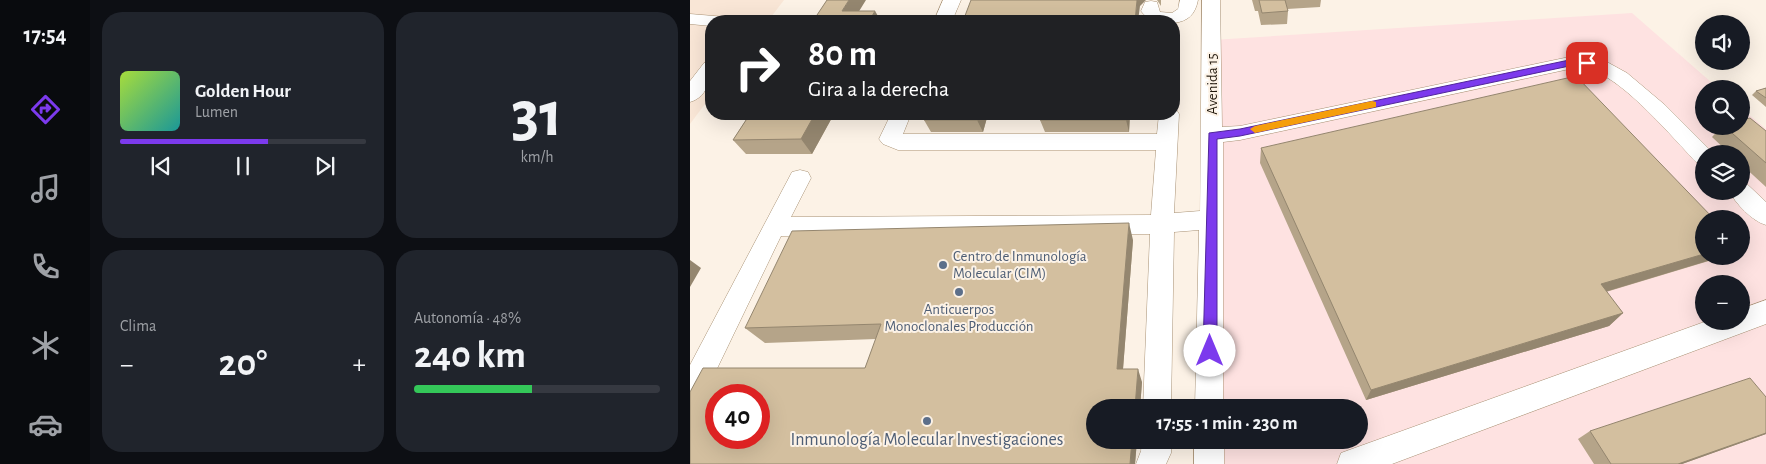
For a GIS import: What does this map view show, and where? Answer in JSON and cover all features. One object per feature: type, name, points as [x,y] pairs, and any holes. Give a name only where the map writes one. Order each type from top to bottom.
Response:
[{"type":"street","points":[[946,15],[952,0]]},
{"type":"street","points":[[1180,17],[1188,8],[1189,0]]},
{"type":"street","name":"Avenida 15","points":[[1209,399],[1212,136],[1211,0]]},
{"type":"street","points":[[1151,6],[1150,11],[1153,15]]},
{"type":"street","points":[[690,19],[705,20]]},
{"type":"street","points":[[1212,136],[1240,133],[1574,62],[1587,63],[1607,69],[1633,87],[1695,147]]},
{"type":"street","points":[[690,95],[705,75]]},
{"type":"street","points":[[898,120],[890,139],[898,142],[1167,142]]},
{"type":"street","points":[[1157,399],[1162,224],[1169,120]]},
{"type":"street","points":[[690,394],[800,178]]},
{"type":"street","points":[[1749,200],[1766,216]]},
{"type":"street","points":[[774,227],[1162,224],[1211,219]]},
{"type":"street","points":[[1750,318],[1766,312]]},
{"type":"street","points":[[1352,464],[1717,330]]},
{"type":"street","points":[[1151,464],[1156,449]]},
{"type":"street","points":[[1209,449],[1209,464]]},
{"type":"shaded area","points":[[690,0],[784,0],[773,15],[705,15],[705,104],[690,124]]},
{"type":"shaded area","points":[[1632,13],[1709,80],[1695,80],[1695,135],[1750,135],[1750,116],[1766,129],[1766,464],[1209,464],[1209,449],[1368,449],[1368,399],[1209,399],[1212,40]]},
{"type":"building","points":[[827,0],[849,0],[842,11],[875,11],[873,15],[817,15]]},
{"type":"building","points":[[971,0],[1137,0],[1136,15],[965,15]]},
{"type":"building","points":[[1259,0],[1285,0],[1288,11],[1262,13]]},
{"type":"building","points":[[1576,76],[1705,210],[1695,210],[1695,257],[1601,284],[1623,313],[1371,390],[1261,148]]},
{"type":"building","points":[[1766,88],[1766,98],[1756,91]]},
{"type":"building","points":[[1750,118],[1766,131],[1766,163],[1750,149],[1750,145],[1746,145],[1734,135],[1750,135]]},
{"type":"building","points":[[746,120],[812,120],[801,139],[733,140]]},
{"type":"building","points":[[1129,223],[1117,369],[1138,369],[1136,399],[1086,399],[1086,449],[1131,449],[1130,464],[690,464],[690,392],[703,368],[865,368],[881,324],[745,328],[792,231]]},
{"type":"building","points":[[1750,378],[1766,397],[1766,433],[1678,464],[1611,464],[1590,431]]},
{"type":"slow traffic","points":[[1255,129],[1372,105]]},
{"type":"place","name":"Centro de Inmunología Molecular (CIM)","points":[[943,265]]},
{"type":"place","name":"Anticuerpos Monoclonales Producción","points":[[959,292]]},
{"type":"place","name":"Inmunología Molecular Investigaciones","points":[[927,421]]},
{"type":"route","points":[[1210,351],[1212,136],[1240,133],[1574,62],[1587,63]]}]
